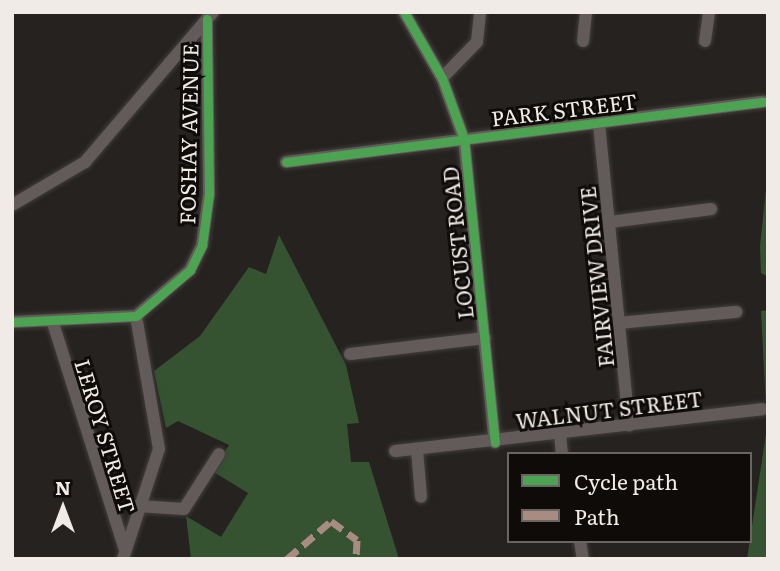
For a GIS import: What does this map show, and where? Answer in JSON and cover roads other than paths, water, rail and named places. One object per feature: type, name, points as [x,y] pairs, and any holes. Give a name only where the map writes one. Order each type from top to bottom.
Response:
[{"type":"street","name":"LOCUST ROAD","points":[[404,12],[442,78],[464,139],[495,442]]},
{"type":"street","points":[[442,78],[477,41],[480,12]]},
{"type":"street","points":[[583,41],[586,12]]},
{"type":"street","points":[[705,41],[709,12]]},
{"type":"street","points":[[12,205],[85,162],[210,16]]},
{"type":"street","name":"FOSHAY AVENUE","points":[[136,316],[180,284],[205,234],[210,16]]},
{"type":"street","name":"PARK STREET","points":[[286,162],[763,102]]},
{"type":"street","name":"FAIRVIEW DRIVE","points":[[599,124],[629,426]]},
{"type":"street","points":[[610,222],[710,209]]},
{"type":"street","points":[[619,323],[736,312]]},
{"type":"street","points":[[12,322],[53,323],[136,316],[159,439],[123,553]]},
{"type":"street","name":"LEROY STREET","points":[[53,323],[123,553]]},
{"type":"street","points":[[349,354],[485,338]]},
{"type":"street","name":"WALNUT STREET","points":[[396,451],[560,435],[763,409]]},
{"type":"street","points":[[560,435],[562,452]]},
{"type":"street","points":[[417,450],[421,497]]},
{"type":"street","points":[[137,506],[184,509],[219,454]]}]
